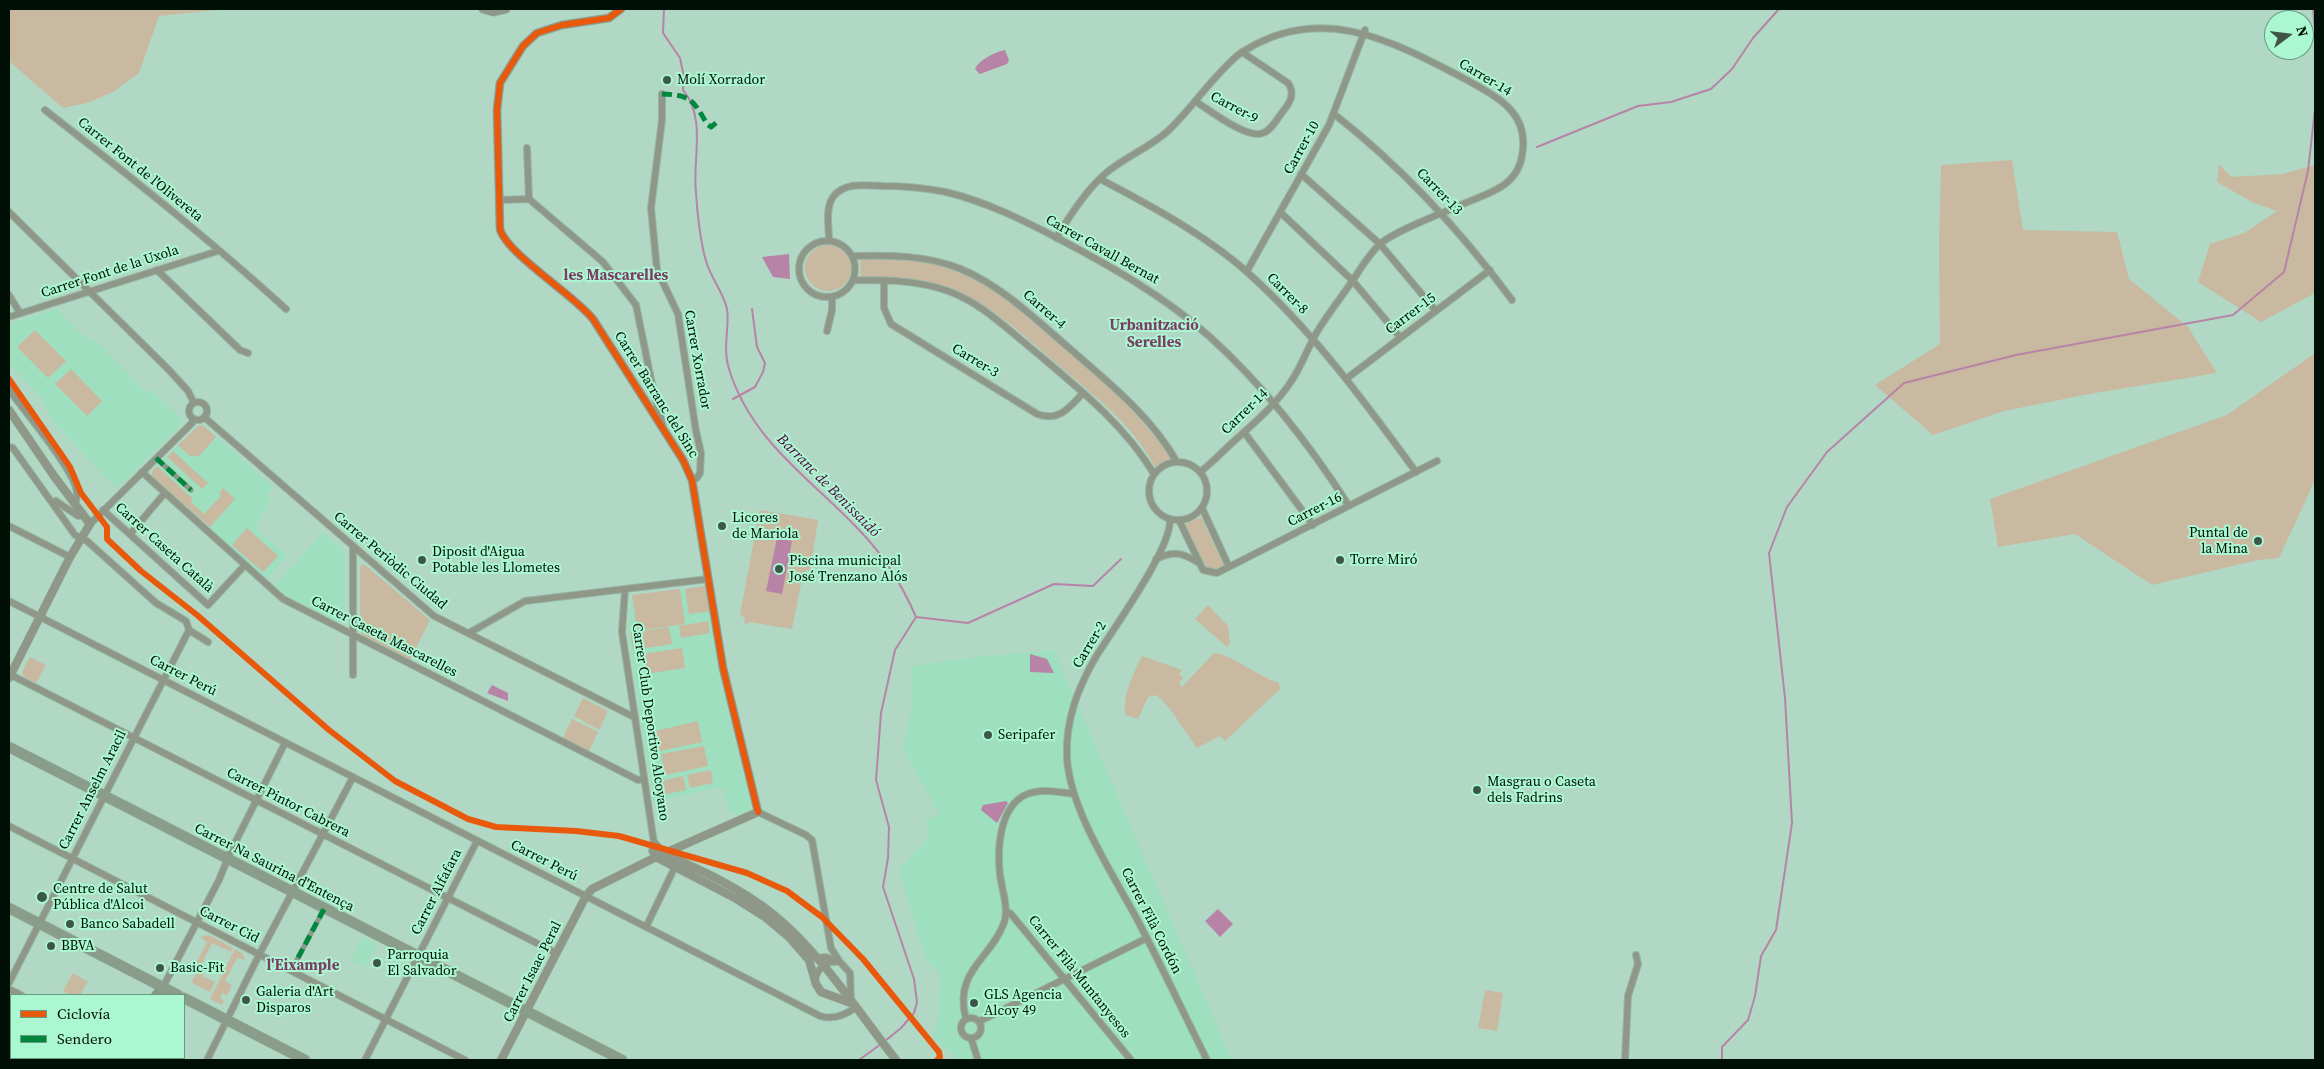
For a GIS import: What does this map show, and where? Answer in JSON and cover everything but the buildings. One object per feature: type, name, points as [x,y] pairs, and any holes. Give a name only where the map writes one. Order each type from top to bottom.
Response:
[{"type":"main road","name":"Carrer Na Saurina d'Entença","points":[[9,747],[622,1060]]},
{"type":"main road","points":[[9,908],[160,991],[174,994]]},
{"type":"main road","points":[[185,999],[305,1060]]},
{"type":"street","points":[[483,9],[492,12],[506,9]]},
{"type":"street","name":"Carrer Barranc del Sinc","points":[[621,9],[616,14],[604,19],[544,30],[525,44],[499,87],[500,229],[505,240],[588,313],[618,355],[664,428],[683,460],[692,480],[723,668],[758,812]]},
{"type":"street","name":"Carrer-14","points":[[1056,238],[1100,179],[1124,160],[1154,144],[1242,52],[1273,34],[1302,25],[1320,22],[1366,30],[1394,42],[1500,99],[1509,106],[1521,126],[1524,146],[1520,165],[1508,183],[1491,194],[1404,230],[1380,244],[1313,340],[1296,375],[1273,403],[1200,472]]},
{"type":"street","name":"Carrer-10","points":[[1247,271],[1334,114],[1366,30]]},
{"type":"street","name":"Carrer-9","points":[[1195,101],[1248,133],[1260,134],[1267,131],[1290,103],[1293,95],[1292,88],[1288,82],[1242,52]]},
{"type":"street","name":"Carrer Xorrador","points":[[662,94],[662,120],[654,196],[651,205],[658,270],[678,314],[701,453],[700,473],[697,478],[692,480]]},
{"type":"street","name":"Carrer Font de l'Olivereta","points":[[45,110],[102,154],[286,309]]},
{"type":"street","name":"Carrer-13","points":[[1334,114],[1407,176],[1443,214],[1490,270],[1512,300]]},
{"type":"street","points":[[527,148],[529,199]]},
{"type":"street","points":[[1301,174],[1380,244],[1436,311]]},
{"type":"street","name":"Carrer-8","points":[[1100,179],[1161,212],[1247,271],[1300,324],[1346,378],[1416,472]]},
{"type":"street","name":"Carrer Cavall Bernat","points":[[829,241],[828,214],[830,201],[842,189],[860,185],[914,187],[956,195],[1005,212],[1114,268],[1164,300],[1233,359],[1273,403],[1323,468],[1349,506]]},
{"type":"street","points":[[499,200],[529,199],[603,262],[636,305],[654,394],[664,428]]},
{"type":"street","points":[[9,212],[182,384],[192,396],[194,403]]},
{"type":"street","points":[[1280,212],[1353,281],[1400,337]]},
{"type":"street","points":[[829,241],[842,245],[852,256],[856,269],[853,280],[841,294],[832,297],[815,294],[808,290],[803,283],[799,266],[801,258],[812,245],[829,241]]},
{"type":"street","name":"Carrer Font de la Uxola","points":[[9,317],[218,251]]},
{"type":"street","name":"Carrer-4","points":[[852,256],[923,259],[959,268],[1001,291],[1126,398],[1162,439],[1177,462]]},
{"type":"street","points":[[157,270],[240,350],[248,353]]},
{"type":"street","name":"Carrer-15","points":[[1346,378],[1490,270]]},
{"type":"street","points":[[853,280],[903,281],[934,287],[977,304],[1083,393],[1121,429],[1154,474]]},
{"type":"street","name":"Carrer-3","points":[[884,281],[884,308],[891,324],[1037,414],[1050,417],[1067,411],[1083,393]]},
{"type":"street","points":[[9,295],[20,313]]},
{"type":"street","points":[[827,331],[832,310],[832,297]]},
{"type":"street","points":[[9,390],[64,466],[77,493],[75,504]]},
{"type":"street","points":[[18,402],[9,410],[90,524]]},
{"type":"street","points":[[200,402],[205,406],[207,413],[204,418],[200,420],[193,419],[188,412],[190,406],[200,402]]},
{"type":"street","name":"Carrer Periòdic Ciudad","points":[[204,418],[434,616],[634,717]]},
{"type":"street","points":[[9,676],[70,557],[90,524],[192,423],[193,419]]},
{"type":"street","points":[[1244,432],[1313,525]]},
{"type":"street","points":[[9,446],[13,448],[75,535],[81,537],[156,603],[186,621],[189,630],[208,642]]},
{"type":"street","points":[[156,458],[191,490]]},
{"type":"street","name":"Carrer-16","points":[[1202,567],[1217,573],[1229,568],[1437,461]]},
{"type":"street","points":[[1177,462],[1193,466],[1200,472],[1208,490],[1202,508],[1188,519],[1170,519],[1161,515],[1151,500],[1149,491],[1154,474],[1164,465],[1177,462]]},
{"type":"street","name":"Carrer Caseta Mascarelles","points":[[142,472],[164,494],[282,599],[638,780],[644,780]]},
{"type":"street","points":[[130,534],[164,494]]},
{"type":"street","points":[[56,501],[78,516],[83,514]]},
{"type":"street","points":[[1202,508],[1229,568]]},
{"type":"street","name":"Carrer Caseta Català","points":[[103,510],[208,605],[244,565]]},
{"type":"street","name":"Carrer-2","points":[[1074,794],[1067,758],[1069,723],[1073,703],[1090,667],[1156,559],[1166,538],[1170,519]]},
{"type":"street","points":[[1179,520],[1202,567]]},
{"type":"street","points":[[9,526],[70,557]]},
{"type":"street","points":[[353,548],[353,675]]},
{"type":"street","points":[[1156,559],[1174,552],[1183,554],[1202,567]]},
{"type":"street","points":[[469,633],[525,601],[708,580]]},
{"type":"street","name":"Carrer Club Deportivo Alcoyano","points":[[625,589],[622,632],[654,843]]},
{"type":"street","name":"Carrer Perú","points":[[9,601],[820,1016],[827,1018],[839,1016],[853,1006]]},
{"type":"street","name":"Carrer Anselm Aracil","points":[[9,983],[189,630]]},
{"type":"street","name":"Carrer Pintor Cabrera","points":[[9,676],[556,953]]},
{"type":"street","points":[[160,991],[197,923],[285,743]]},
{"type":"street","points":[[207,1060],[259,955],[353,777]]},
{"type":"street","points":[[966,1019],[963,999],[967,982],[974,968],[1002,928],[1006,912],[1000,874],[999,849],[1002,830],[1010,809],[1017,801],[1032,793],[1050,791],[1074,794]]},
{"type":"street","name":"Carrer Filà Cordón","points":[[1074,794],[1086,823],[1147,938],[1207,1060]]},
{"type":"street","points":[[586,896],[592,889],[660,855],[758,812],[806,835],[812,840],[831,948],[838,962]]},
{"type":"street","name":"Carrer Cid","points":[[9,826],[465,1060]]},
{"type":"street","name":"Carrer Alfafara","points":[[365,1060],[477,841]]},
{"type":"street","points":[[654,843],[660,855],[675,867],[747,904],[772,922],[809,960],[821,992],[853,1006]]},
{"type":"street","points":[[660,855],[736,890],[762,906],[789,927],[823,965],[896,1060]]},
{"type":"street","points":[[646,927],[675,867]]},
{"type":"street","name":"Carrer Isaac Peral","points":[[501,1060],[586,896]]},
{"type":"street","points":[[291,971],[324,909]]},
{"type":"street","name":"Carrer Filà Muntanyesos","points":[[1006,912],[1011,914],[1131,1060]]},
{"type":"street","points":[[980,1022],[1147,938]]},
{"type":"street","points":[[1625,1060],[1628,996],[1638,964],[1636,955]]},
{"type":"street","points":[[816,958],[826,957],[848,969],[853,1006]]},
{"type":"street","points":[[815,980],[818,971],[823,965],[838,962]]},
{"type":"street","points":[[829,996],[843,991],[850,982]]},
{"type":"street","points":[[971,1038],[980,1033],[982,1027],[980,1022],[972,1017],[962,1023],[962,1032],[971,1038],[978,1060]]},
{"type":"shaded area","points":[[9,9],[228,9],[159,16],[139,73],[113,92],[87,103],[63,108],[9,61]]},
{"type":"shaded area","points":[[1005,50],[1009,60],[1007,64],[980,74],[975,69],[988,57]]},
{"type":"shaded area","points":[[2012,160],[2023,230],[2117,232],[2129,279],[2188,327],[2217,373],[2089,394],[2004,411],[1933,435],[1875,385],[1940,344],[1939,247],[1941,165]]},
{"type":"shaded area","points":[[2219,164],[2231,177],[2282,174],[2315,165],[2315,293],[2261,322],[2198,282],[2210,244],[2244,233],[2277,211],[2252,202],[2217,182]]},
{"type":"shaded area","points":[[833,245],[845,251],[850,259],[850,277],[845,285],[837,290],[823,291],[811,285],[806,277],[805,263],[811,251],[819,246]]},
{"type":"shaded area","points":[[789,254],[790,279],[773,277],[762,257]]},
{"type":"shaded area","points":[[860,258],[910,260],[934,264],[958,272],[985,285],[1032,319],[1102,380],[1132,410],[1172,459],[1155,467],[1146,451],[1111,410],[994,312],[951,289],[929,282],[906,279],[861,278]]},
{"type":"shaded area","points":[[57,309],[80,333],[101,345],[145,392],[149,389],[182,419],[180,421],[183,423],[116,488],[51,419],[42,398],[9,364],[9,324]]},
{"type":"shaded area","points":[[35,330],[66,361],[48,378],[17,347]]},
{"type":"shaded area","points":[[2315,353],[2315,480],[2279,558],[2258,560],[2152,585],[2075,534],[1998,547],[1990,499],[2227,415]]},
{"type":"shaded area","points":[[71,369],[102,401],[87,416],[55,384]]},
{"type":"shaded area","points":[[203,425],[273,487],[267,494],[271,498],[256,528],[287,556],[267,579],[152,476],[152,471],[157,466],[198,426]]},
{"type":"shaded area","points":[[203,425],[216,437],[199,456],[190,456],[178,445],[198,426]]},
{"type":"shaded area","points":[[173,451],[208,483],[202,489],[167,457]]},
{"type":"shaded area","points":[[157,466],[193,499],[191,502],[204,514],[221,496],[219,493],[223,488],[235,499],[210,527],[152,476],[152,471]]},
{"type":"shaded area","name":"Piscina municipal José Trenzano Alós","points":[[761,510],[818,520],[810,571],[806,570],[805,574],[803,574],[792,629],[749,622],[748,624],[744,623],[745,618],[740,615]]},
{"type":"shaded area","points":[[1201,517],[1224,566],[1219,569],[1206,568],[1185,524]]},
{"type":"shaded area","points":[[247,528],[278,556],[263,572],[232,545]]},
{"type":"shaded area","points":[[323,532],[344,551],[344,614],[337,622],[294,600],[275,586]]},
{"type":"shaded area","points":[[777,538],[792,541],[782,594],[766,591]]},
{"type":"shaded area","points":[[362,564],[430,620],[410,660],[362,635],[360,631],[360,567]]},
{"type":"shaded area","points":[[705,586],[721,682],[751,807],[749,811],[738,816],[729,811],[722,787],[654,802],[628,635],[632,595]]},
{"type":"shaded area","points":[[705,586],[710,611],[689,614],[685,589]]},
{"type":"shaded area","points":[[680,589],[685,624],[637,631],[632,595]]},
{"type":"shaded area","points":[[1208,605],[1228,626],[1230,644],[1227,647],[1195,619]]},
{"type":"shaded area","points":[[708,621],[710,633],[681,638],[679,626]]},
{"type":"shaded area","points":[[669,627],[672,644],[633,650],[630,633]]},
{"type":"shaded area","points":[[682,648],[685,668],[646,674],[643,654]]},
{"type":"shaded area","points":[[1054,650],[1232,1060],[960,1060],[932,1037],[938,1022],[940,974],[926,958],[900,874],[901,868],[927,839],[928,829],[925,820],[940,814],[903,750],[911,711],[912,666],[967,658]]},
{"type":"shaded area","points":[[1214,653],[1229,657],[1279,683],[1280,689],[1225,741],[1220,736],[1197,748],[1170,709],[1157,695],[1148,697],[1138,719],[1125,715],[1127,692],[1142,656],[1182,670],[1179,674],[1183,678],[1179,683],[1182,687]]},
{"type":"shaded area","points":[[1030,654],[1047,659],[1054,673],[1030,672]]},
{"type":"shaded area","points":[[30,657],[46,665],[36,683],[23,676],[22,672]]},
{"type":"shaded area","points":[[492,685],[508,693],[508,701],[487,693]]},
{"type":"shaded area","points":[[583,698],[608,711],[599,730],[574,716]]},
{"type":"shaded area","points":[[572,719],[598,732],[589,751],[563,738]]},
{"type":"shaded area","points":[[698,721],[702,742],[660,751],[655,731]]},
{"type":"shaded area","points":[[704,746],[708,766],[665,775],[661,754]]},
{"type":"shaded area","points":[[711,770],[713,783],[690,788],[687,775]]},
{"type":"shaded area","points":[[683,776],[686,790],[656,796],[653,783]]},
{"type":"shaded area","points":[[1006,801],[1008,803],[997,823],[981,810],[983,805]]},
{"type":"shaded area","points":[[1218,909],[1233,924],[1220,937],[1205,921]]},
{"type":"shaded area","points":[[209,935],[233,948],[231,952],[212,943],[200,968],[205,970],[202,976],[215,982],[210,992],[191,982],[196,974],[184,968],[187,962],[195,965],[207,942],[200,937]]},
{"type":"shaded area","points":[[363,937],[377,944],[365,967],[351,961]]},
{"type":"shaded area","points":[[235,949],[242,953],[245,960],[237,958],[225,981],[232,985],[227,995],[222,993],[220,998],[224,1001],[222,1005],[210,999]]},
{"type":"shaded area","points":[[73,973],[88,982],[81,994],[68,994],[63,991]]},
{"type":"shaded area","points":[[1485,990],[1503,993],[1497,1031],[1478,1028]]},
{"type":"waterway","name":"Barranc de Benissaidó","points":[[664,9],[663,33],[680,58],[684,77],[683,90],[695,114],[697,126],[695,180],[701,239],[707,264],[727,309],[727,361],[739,395],[752,418],[768,439],[861,532],[877,551],[899,583],[916,617]]},
{"type":"waterway","points":[[1537,147],[1638,106],[1671,102],[1711,89],[1732,69],[1753,38],[1779,9]]},
{"type":"waterway","points":[[2313,9],[2315,30]]},
{"type":"waterway","points":[[1722,1060],[1722,1047],[1748,1020],[1755,996],[1761,956],[1776,930],[1792,823],[1785,698],[1769,553],[1787,507],[1827,452],[1904,383],[2016,355],[2233,315],[2284,272],[2308,171],[2315,109]]},
{"type":"waterway","points":[[733,399],[755,387],[763,372],[765,363],[757,347],[752,309]]},
{"type":"waterway","points":[[916,617],[968,623],[1054,584],[1093,586],[1121,559]]},
{"type":"waterway","name":"Barranc de Benissaidó","points":[[885,1041],[901,1028],[914,1013],[917,1002],[914,979],[883,887],[888,858],[889,827],[876,780],[881,713],[895,650],[916,617]]},
{"type":"waterway","name":"Barranc de Benissaidó","points":[[859,1060],[881,1044]]},
{"type":"marked path","points":[[662,94],[679,96],[690,100],[707,124],[711,127],[717,122]]},
{"type":"marked path","points":[[156,458],[191,490]]},
{"type":"marked path","points":[[291,971],[324,909]]},
{"type":"cycle path","points":[[621,9],[609,18],[562,25],[537,33],[523,46],[500,83],[497,110],[500,229],[514,250],[584,309],[593,319],[683,460],[692,480],[723,668],[758,812]]},
{"type":"cycle path","points":[[9,379],[70,467],[81,493],[107,527],[107,539],[141,571],[197,615],[329,730],[395,781],[468,819],[496,827],[576,831],[619,836],[747,873],[787,891],[822,917],[863,959],[939,1052],[940,1057],[937,1060]]},
{"type":"place","name":"Molí Xorrador","points":[[667,80]]},
{"type":"place","name":"Licores de Mariola","points":[[722,526]]},
{"type":"place","name":"Puntal de la Mina","points":[[2258,541]]},
{"type":"place","name":"Diposit d'Aigua Potable les Llometes","points":[[422,560]]},
{"type":"place","name":"Torre Miró","points":[[1340,560]]},
{"type":"place","name":"Piscina municipal José Trenzano Alós","points":[[779,569]]},
{"type":"place","name":"Seripafer","points":[[988,735]]},
{"type":"place","name":"Masgrau o Caseta dels Fadrins","points":[[1477,790]]},
{"type":"place","name":"Centre de Salut Pública d'Alcoi","points":[[42,897]]},
{"type":"place","name":"Banco Sabadell","points":[[70,924]]},
{"type":"place","name":"BBVA","points":[[51,946]]},
{"type":"place","name":"Parroquia El Salvador","points":[[377,963]]},
{"type":"place","name":"Basic-Fit","points":[[160,968]]},
{"type":"place","name":"Galeria d'Art Disparos","points":[[246,1000]]},
{"type":"place","name":"GLS Agencia Alcoy 49","points":[[974,1003]]},
{"type":"district","name":"les Mascarelles","points":[[616,276]]},
{"type":"district","name":"Urbanització Serelles","points":[[1154,334]]},
{"type":"district","name":"l'Eixample","points":[[303,966]]}]
